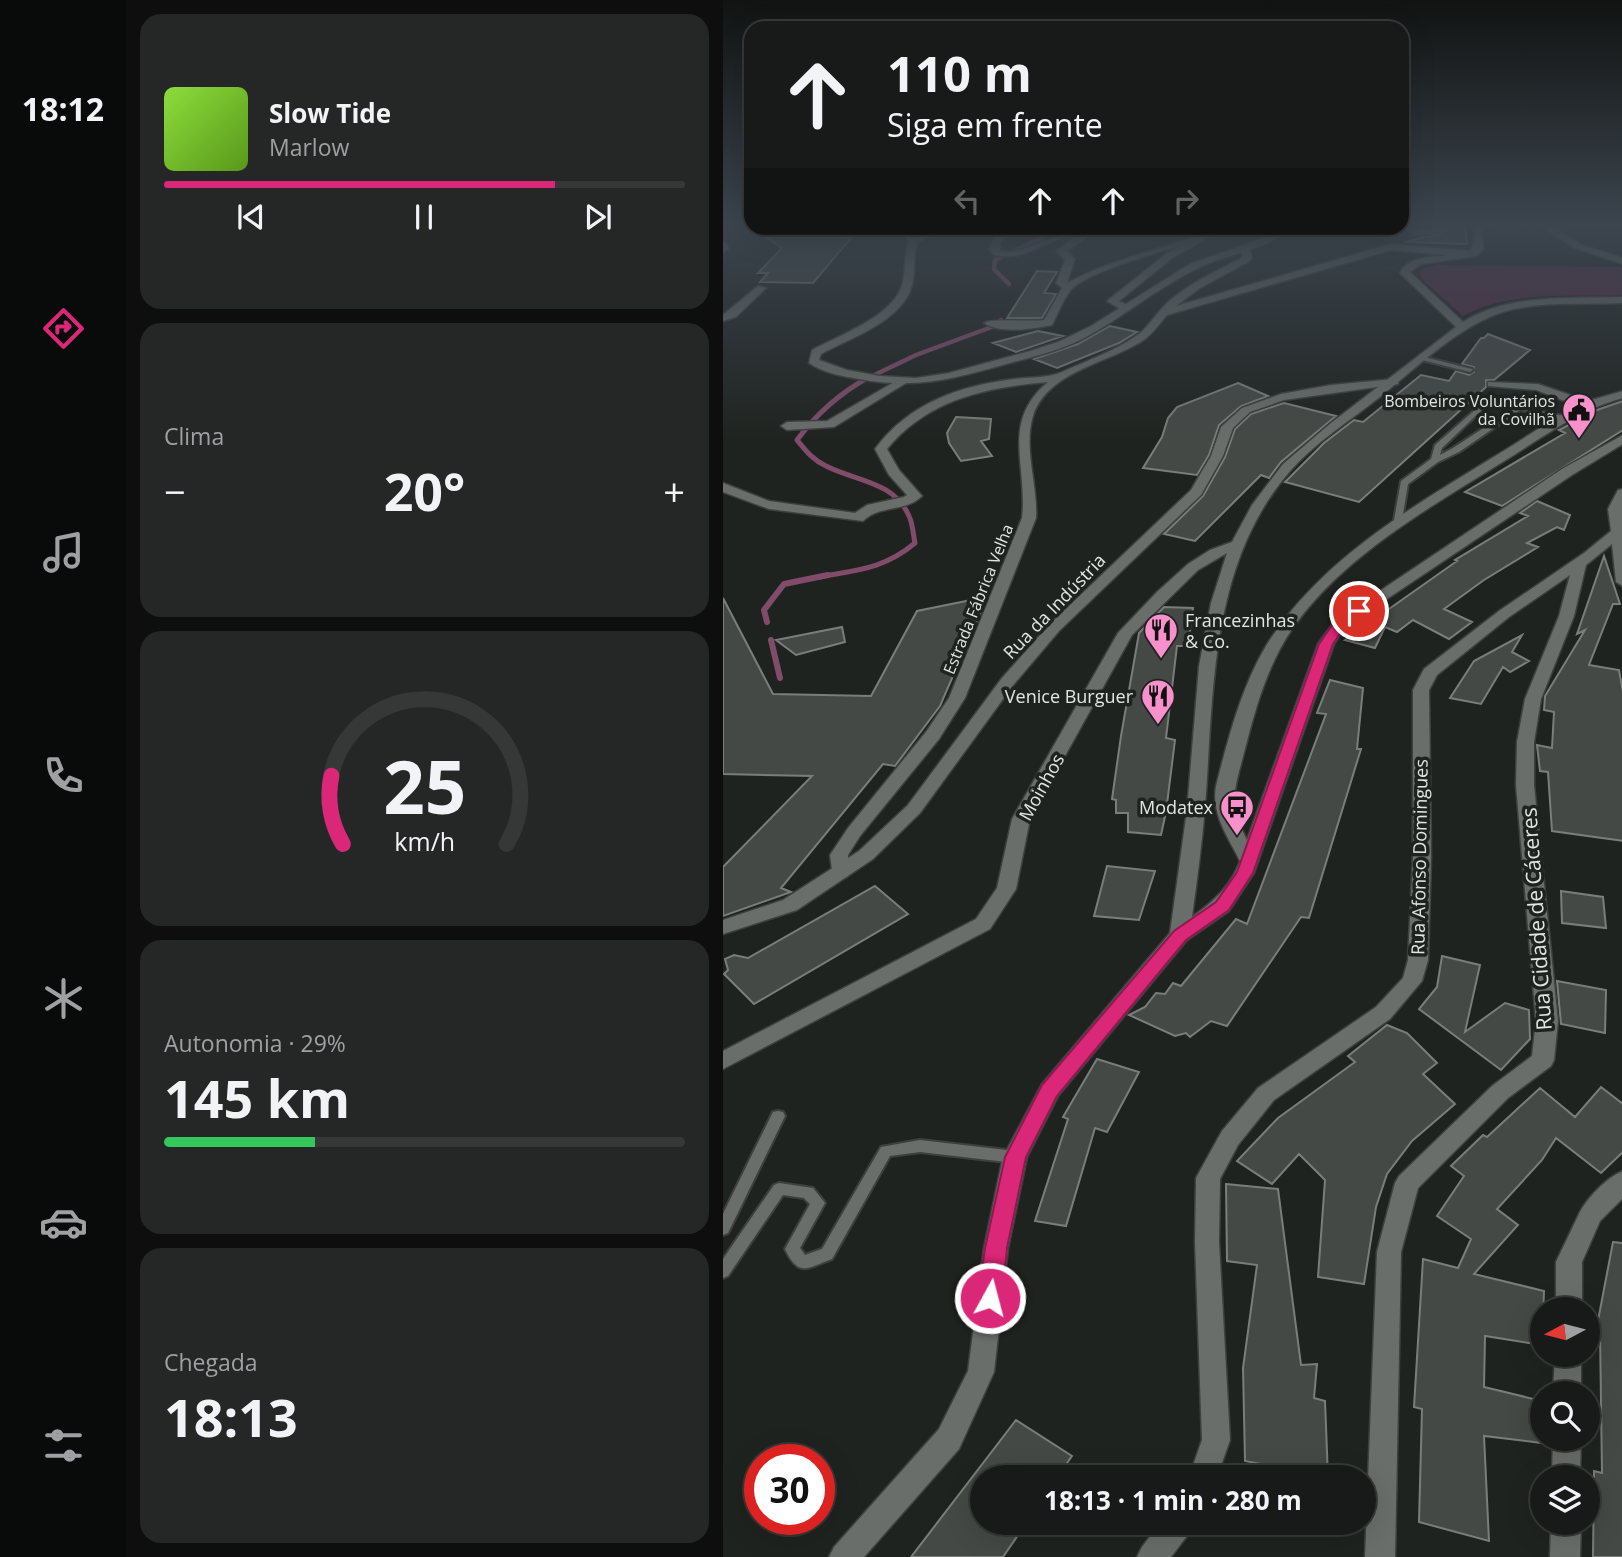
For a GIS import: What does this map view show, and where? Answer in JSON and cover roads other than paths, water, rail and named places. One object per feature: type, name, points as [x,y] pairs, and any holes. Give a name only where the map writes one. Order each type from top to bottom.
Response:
[{"type":"street","points":[[723,318],[732,315],[753,296]]},
{"type":"street","points":[[903,296],[884,314],[813,356],[813,362],[824,368],[895,383],[939,379],[1050,348],[1079,337],[1145,296]]},
{"type":"street","points":[[989,323],[1048,323],[1062,296]]},
{"type":"street","points":[[1119,296],[1112,301],[1126,308]]},
{"type":"street","name":"Estrada Fábrica Velha","points":[[840,873],[839,855],[854,832],[933,735],[957,698],[1029,518],[1031,503],[1024,425],[1043,392],[1061,377],[1141,337],[1152,328],[1161,314],[1184,296]]},
{"type":"street","points":[[1161,314],[1220,296]]},
{"type":"street","points":[[1429,296],[1463,328]]},
{"type":"street","points":[[1180,935],[1194,823],[1207,666],[1218,603],[1237,545],[1259,505],[1287,467],[1335,426],[1463,328],[1503,309],[1527,303],[1622,300]]},
{"type":"street","points":[[723,487],[732,494],[792,510],[858,517],[864,510],[878,504],[911,500],[915,496],[894,472],[881,449],[888,438],[907,421],[932,404],[985,387],[1061,377]]},
{"type":"street","name":"Rua da Indústria","points":[[723,927],[789,905],[866,855],[914,809],[1008,681],[1054,628],[1196,492],[1217,456],[1227,427],[1246,410],[1281,397],[1331,388],[1394,382]]},
{"type":"street","points":[[787,426],[830,424],[895,383]]},
{"type":"street","points":[[1492,384],[1538,387],[1587,405]]},
{"type":"street","points":[[1249,861],[1225,812],[1224,792],[1251,689],[1264,661],[1297,611],[1340,567],[1398,520],[1502,458],[1563,417],[1587,405],[1622,394]]},
{"type":"street","points":[[844,1557],[949,1439],[981,1372],[996,1248],[1015,1157],[1050,1090],[1180,935],[1222,906],[1245,873],[1326,644],[1340,624],[1622,438]]},
{"type":"street","points":[[1622,492],[1615,509],[1622,582]]},
{"type":"street","name":"Rua Afonso Domingues","points":[[1207,1465],[1216,1440],[1207,1242],[1208,1178],[1230,1138],[1266,1094],[1383,1013],[1412,981],[1418,960],[1422,857],[1421,690],[1430,672],[1619,530]]},
{"type":"street","name":"Moinhos","points":[[723,1061],[983,924],[1006,889],[1021,819],[1126,634],[1162,595],[1193,567],[1215,553],[1237,545]]},
{"type":"street","name":"Rua Cidade de Cáceres","points":[[1380,1557],[1389,1252],[1407,1183],[1500,1092],[1543,1060],[1547,1021],[1525,785],[1525,746],[1533,701],[1577,592],[1579,562]]},
{"type":"street","points":[[1569,1297],[1569,1262],[1591,1214],[1622,1181]]},
{"type":"street","points":[[1152,1557],[1170,1535]]},
{"type":"street","points":[[1565,1557],[1566,1535]]},
{"type":"lane","points":[[1424,359],[1470,370]]},
{"type":"lane","points":[[1435,460],[1438,447],[1478,407],[1493,403],[1563,417]]},
{"type":"lane","points":[[1398,520],[1404,482],[1517,409]]},
{"type":"lane","points":[[723,1229],[778,1116]]},
{"type":"lane","points":[[723,1271],[779,1189],[808,1192],[818,1203],[792,1250],[802,1263],[827,1254],[886,1151],[920,1146],[1015,1157]]},
{"type":"waterway","points":[[866,379],[916,355],[997,325],[1001,320]]},
{"type":"waterway","points":[[819,577],[881,563],[904,552],[915,543],[909,516],[894,496],[873,484],[821,464],[797,440],[830,404],[869,377]]},
{"type":"waterway","points":[[767,622],[764,610],[784,584],[828,575]]},
{"type":"waterway","points":[[771,640],[780,678]]},
{"type":"place","name":"Bombeiros Voluntários da Covilhã","points":[[1579,440]]},
{"type":"place","name":"Francezinhas & Co.","points":[[1161,660]]},
{"type":"place","name":"Venice Burguer","points":[[1158,726]]},
{"type":"place","name":"Modatex","points":[[1237,837]]}]
